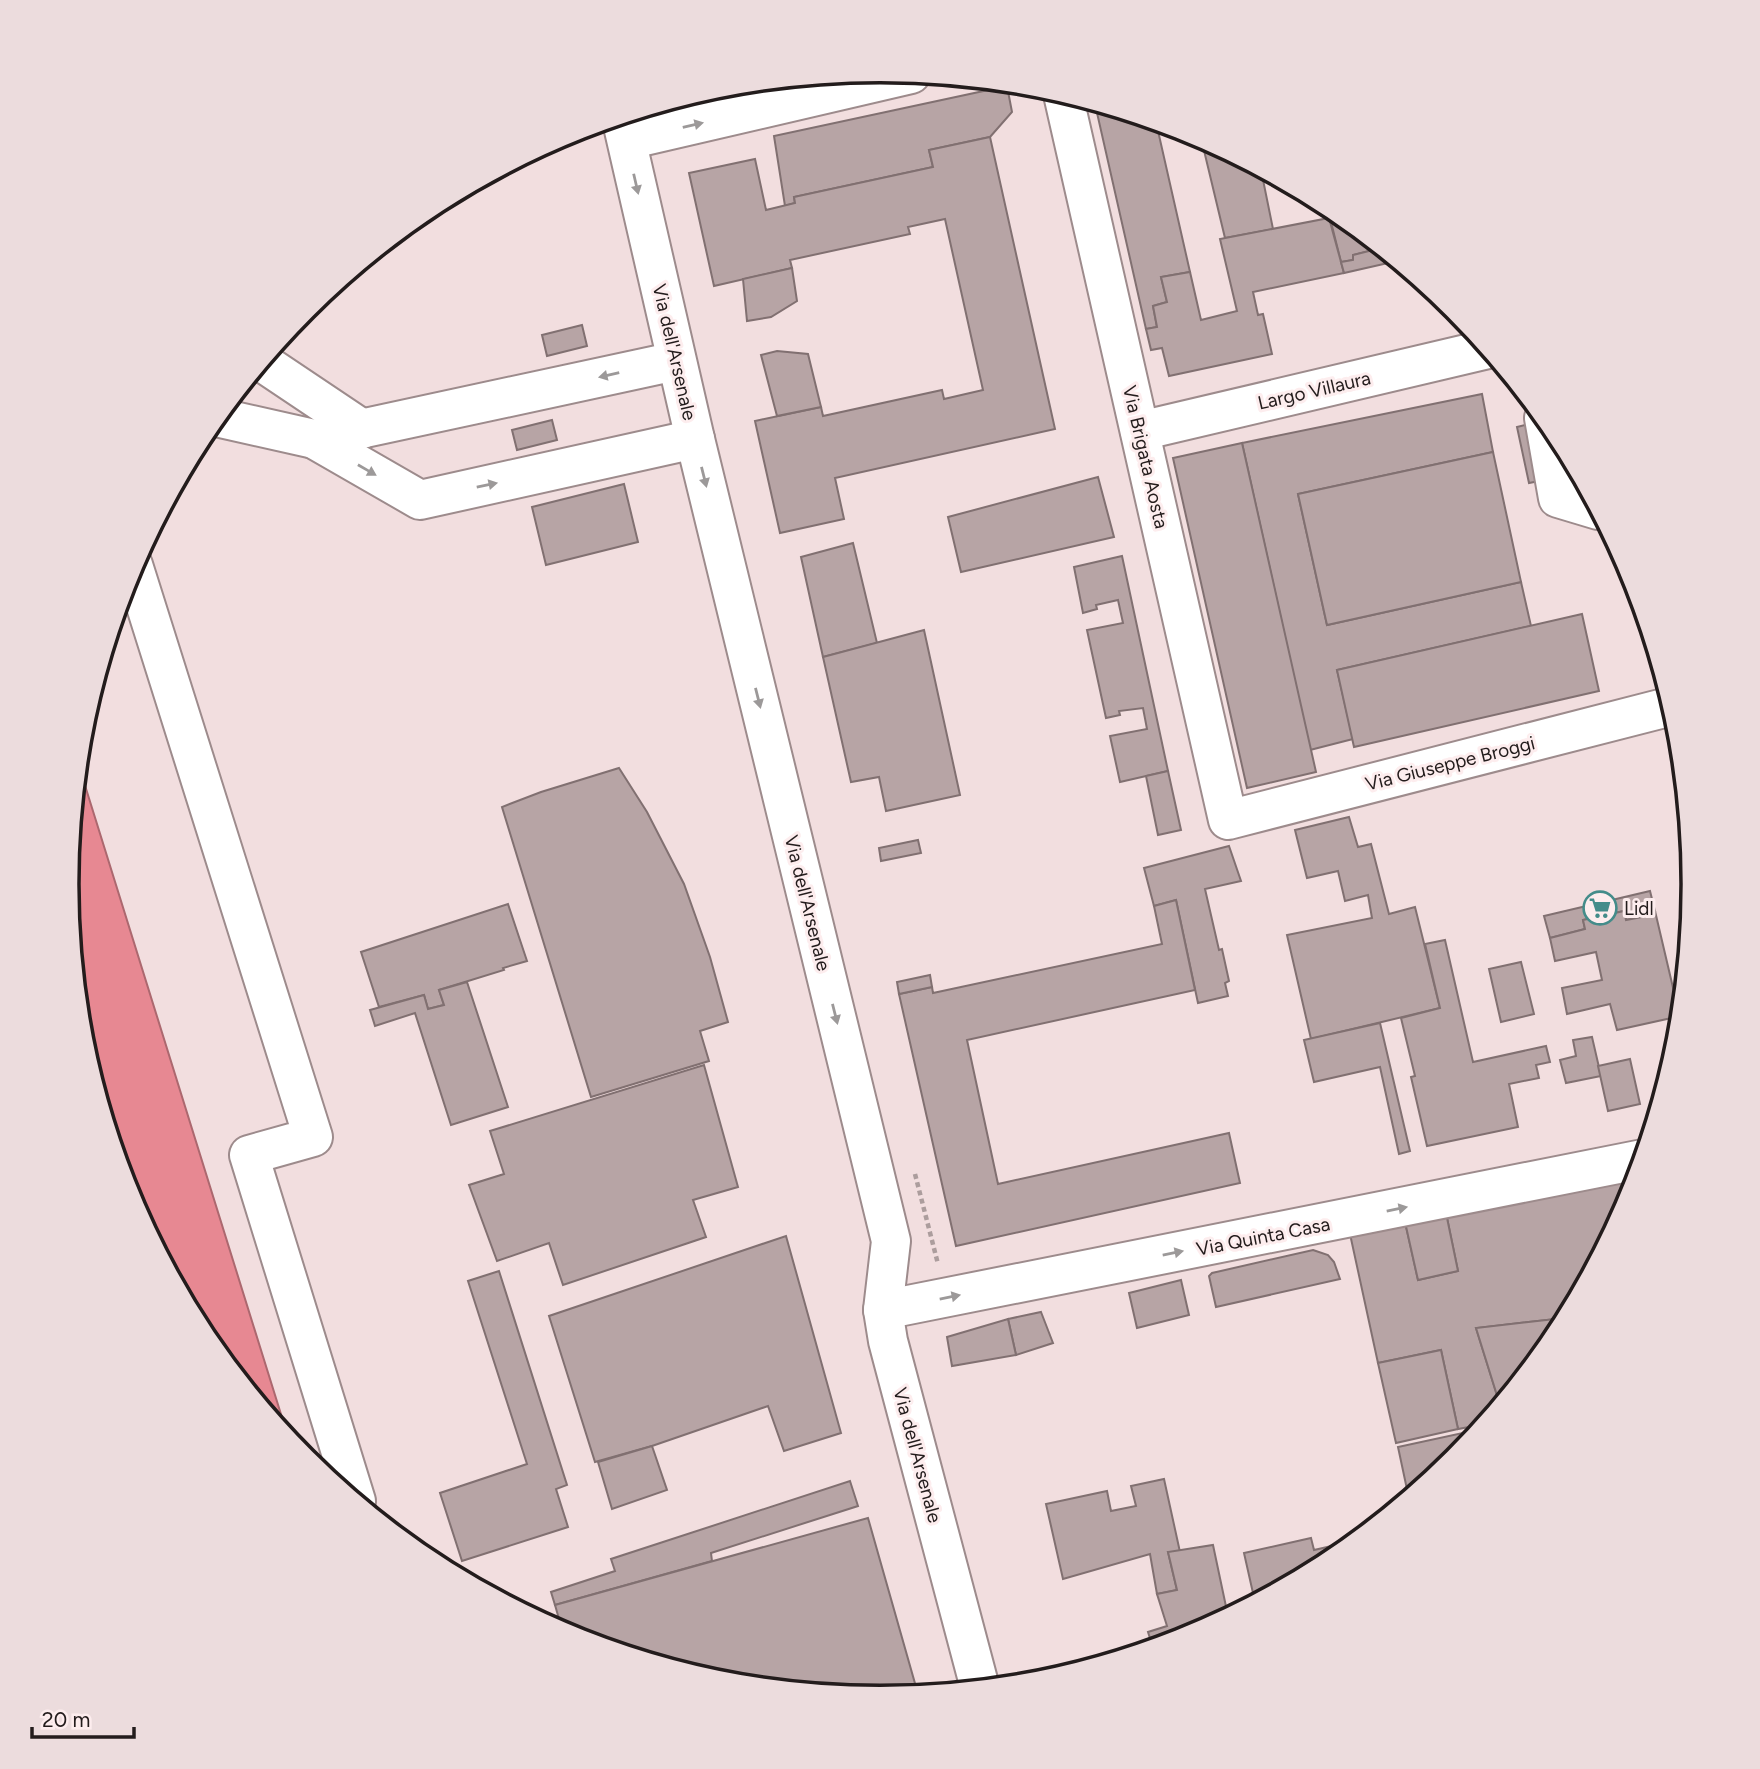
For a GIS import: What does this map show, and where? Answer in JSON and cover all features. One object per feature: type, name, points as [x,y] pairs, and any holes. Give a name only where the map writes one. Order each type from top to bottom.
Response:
[{"type":"street","points":[[624,129],[860,84]]},
{"type":"street","name":"Via Brigata Aosta","points":[[1066,106],[1228,820]]},
{"type":"street","name":"Via dell'Arsenale","points":[[624,129],[676,360],[891,1241],[883,1310],[888,1341],[978,1680]]},
{"type":"street","name":"Largo Villaura","points":[[1140,431],[1478,351]]},
{"type":"street","points":[[314,439],[676,360]]},
{"type":"street","points":[[269,367],[362,429]]},
{"type":"street","points":[[228,420],[314,439],[420,499],[695,439]]},
{"type":"street","points":[[1548,443],[1558,498],[1586,506]]},
{"type":"street","points":[[138,582],[313,1137],[248,1155],[351,1487]]},
{"type":"street","name":"Via Giuseppe Broggi","points":[[1228,820],[1661,709]]},
{"type":"street","name":"Via Quinta Casa","points":[[883,1310],[1632,1161]]},
{"type":"shaded area","points":[[85,786],[282,1417],[244,1372],[186,1285],[161,1239],[121,1142],[94,1041],[80,937],[80,832]]},
{"type":"building","points":[[987,90],[1009,94],[1012,112],[990,137],[929,150],[933,167],[794,197],[795,203],[785,206],[774,136]]},
{"type":"building","points":[[1097,114],[1159,134],[1190,272],[1161,277],[1167,302],[1153,306],[1157,327],[1146,329]]},
{"type":"building","points":[[990,137],[1055,429],[835,478],[844,519],[780,533],[755,421],[821,407],[823,416],[942,390],[944,399],[983,390],[945,219],[908,227],[910,234],[790,260],[792,268],[714,286],[689,173],[755,159],[766,210],[795,203],[794,197],[933,167],[929,150]]},
{"type":"building","points":[[1204,152],[1263,182],[1273,229],[1225,238]]},
{"type":"building","points":[[1326,219],[1330,222],[1344,273],[1253,292],[1258,315],[1263,314],[1272,354],[1169,376],[1162,348],[1151,350],[1146,329],[1157,327],[1153,306],[1167,302],[1161,277],[1190,272],[1201,320],[1237,311],[1220,239]]},
{"type":"building","points":[[1331,222],[1370,251],[1353,255],[1353,260],[1341,262]]},
{"type":"building","points":[[1370,251],[1386,264],[1344,273],[1341,262],[1353,260],[1353,255]]},
{"type":"building","points":[[792,268],[797,301],[771,317],[747,321],[743,279]]},
{"type":"building","points":[[582,325],[587,346],[547,356],[542,335]]},
{"type":"building","points":[[777,351],[808,354],[821,407],[777,416],[761,355]]},
{"type":"building","points":[[1482,394],[1493,452],[1298,494],[1327,625],[1521,582],[1531,626],[1337,670],[1353,739],[1310,750],[1242,443]]},
{"type":"building","points":[[552,420],[557,440],[517,450],[512,430]]},
{"type":"building","points":[[1534,423],[1568,475],[1529,483],[1517,427]]},
{"type":"building","points":[[1242,443],[1316,772],[1247,788],[1173,458]]},
{"type":"building","points":[[1493,452],[1521,582],[1327,625],[1298,494]]},
{"type":"building","points":[[1098,477],[1114,537],[961,572],[948,517]]},
{"type":"building","points":[[624,484],[638,542],[546,565],[532,507]]},
{"type":"building","points":[[853,543],[877,643],[823,657],[801,557]]},
{"type":"building","points":[[1122,556],[1168,771],[1120,782],[1110,736],[1147,729],[1143,708],[1119,711],[1120,715],[1106,718],[1087,630],[1123,623],[1118,600],[1096,605],[1097,609],[1083,613],[1074,567]]},
{"type":"building","points":[[1582,614],[1599,691],[1354,747],[1337,670]]},
{"type":"building","points":[[924,630],[960,795],[886,811],[879,777],[851,782],[823,657]]},
{"type":"building","points":[[619,768],[647,812],[684,884],[710,957],[728,1022],[700,1031],[709,1061],[591,1097],[502,807]]},
{"type":"building","points":[[1168,771],[1181,830],[1158,835],[1146,776]]},
{"type":"building","points":[[1349,817],[1358,847],[1371,844],[1389,914],[1415,907],[1440,1008],[1311,1039],[1287,935],[1372,918],[1368,895],[1345,901],[1338,871],[1307,878],[1295,830]]},
{"type":"building","points":[[918,840],[921,853],[881,861],[879,848]]},
{"type":"building","points":[[1229,846],[1241,881],[1205,889],[1229,981],[1225,983],[1228,996],[1198,1003],[1176,900],[1154,906],[1144,868]]},
{"type":"building","points":[[1650,891],[1655,911],[1646,913],[1647,916],[1626,920],[1624,911],[1583,920],[1585,929],[1550,938],[1544,916]]},
{"type":"building","points":[[1176,900],[1195,990],[967,1040],[998,1184],[1229,1133],[1240,1183],[956,1246],[899,994],[932,987],[933,993],[1162,944],[1154,906]]},
{"type":"building","points":[[508,904],[527,961],[439,990],[444,1005],[428,1009],[424,995],[379,1007],[361,952]]},
{"type":"building","points":[[1624,911],[1626,920],[1647,916],[1646,913],[1655,911],[1674,991],[1669,1018],[1617,1030],[1610,1004],[1567,1014],[1562,988],[1602,980],[1596,952],[1555,961],[1550,938],[1585,929],[1583,920]]},
{"type":"building","points":[[1445,940],[1473,1062],[1546,1046],[1550,1062],[1536,1065],[1539,1078],[1509,1084],[1518,1127],[1427,1146],[1411,1077],[1415,1076],[1401,1018],[1440,1008],[1425,944]]},
{"type":"building","points":[[1521,962],[1534,1014],[1501,1022],[1489,969]]},
{"type":"building","points":[[930,975],[932,987],[899,994],[897,982]]},
{"type":"building","points":[[467,982],[508,1107],[451,1125],[415,1013],[375,1026],[370,1010],[424,995],[428,1009],[444,1005],[439,990]]},
{"type":"building","points":[[1380,1023],[1410,1151],[1399,1154],[1380,1067],[1314,1082],[1304,1040]]},
{"type":"building","points":[[1592,1037],[1601,1076],[1566,1083],[1560,1060],[1576,1056],[1573,1040]]},
{"type":"building","points":[[1630,1059],[1640,1104],[1608,1111],[1598,1066]]},
{"type":"building","points":[[704,1065],[738,1187],[693,1200],[706,1237],[563,1285],[549,1243],[497,1261],[469,1185],[504,1174],[490,1131]]},
{"type":"building","points":[[1627,1174],[1599,1239],[1553,1319],[1476,1328],[1497,1395],[1469,1427],[1458,1429],[1441,1350],[1378,1363],[1350,1234],[1405,1222],[1418,1280],[1458,1271],[1446,1213]]},
{"type":"building","points":[[1446,1213],[1458,1271],[1418,1280],[1405,1222]]},
{"type":"building","points":[[786,1236],[841,1433],[784,1451],[768,1406],[652,1446],[595,1462],[549,1316]]},
{"type":"building","points":[[1313,1250],[1328,1255],[1334,1262],[1340,1279],[1216,1307],[1209,1276],[1212,1273]]},
{"type":"building","points":[[499,1271],[567,1485],[556,1489],[568,1527],[462,1561],[440,1493],[527,1464],[468,1281]]},
{"type":"building","points":[[1181,1280],[1189,1315],[1137,1328],[1129,1293]]},
{"type":"building","points":[[1041,1312],[1053,1343],[1016,1355],[1008,1319]]},
{"type":"building","points":[[1008,1319],[1016,1355],[952,1366],[947,1337]]},
{"type":"building","points":[[1553,1319],[1497,1395],[1476,1328]]},
{"type":"building","points":[[1441,1350],[1458,1429],[1396,1443],[1378,1363]]},
{"type":"building","points":[[1464,1433],[1407,1488],[1398,1447]]},
{"type":"building","points":[[652,1446],[667,1490],[612,1509],[598,1462]]},
{"type":"building","points":[[1164,1479],[1180,1552],[1168,1552],[1177,1590],[1157,1594],[1150,1554],[1063,1579],[1046,1504],[1107,1491],[1111,1511],[1136,1506],[1131,1486]]},
{"type":"building","points":[[850,1481],[858,1506],[711,1553],[712,1561],[555,1605],[551,1592],[615,1571],[611,1559]]},
{"type":"building","points":[[868,1518],[915,1685],[828,1684],[775,1679],[724,1670],[622,1643],[573,1625],[559,1618],[555,1605]]},
{"type":"building","points":[[1311,1538],[1314,1550],[1332,1546],[1253,1593],[1244,1553]]},
{"type":"building","points":[[1213,1545],[1226,1607],[1150,1639],[1148,1632],[1167,1626],[1157,1594],[1177,1590],[1168,1552]]},
{"type":"place","name":"Lidl","points":[[1600,908]]}]
